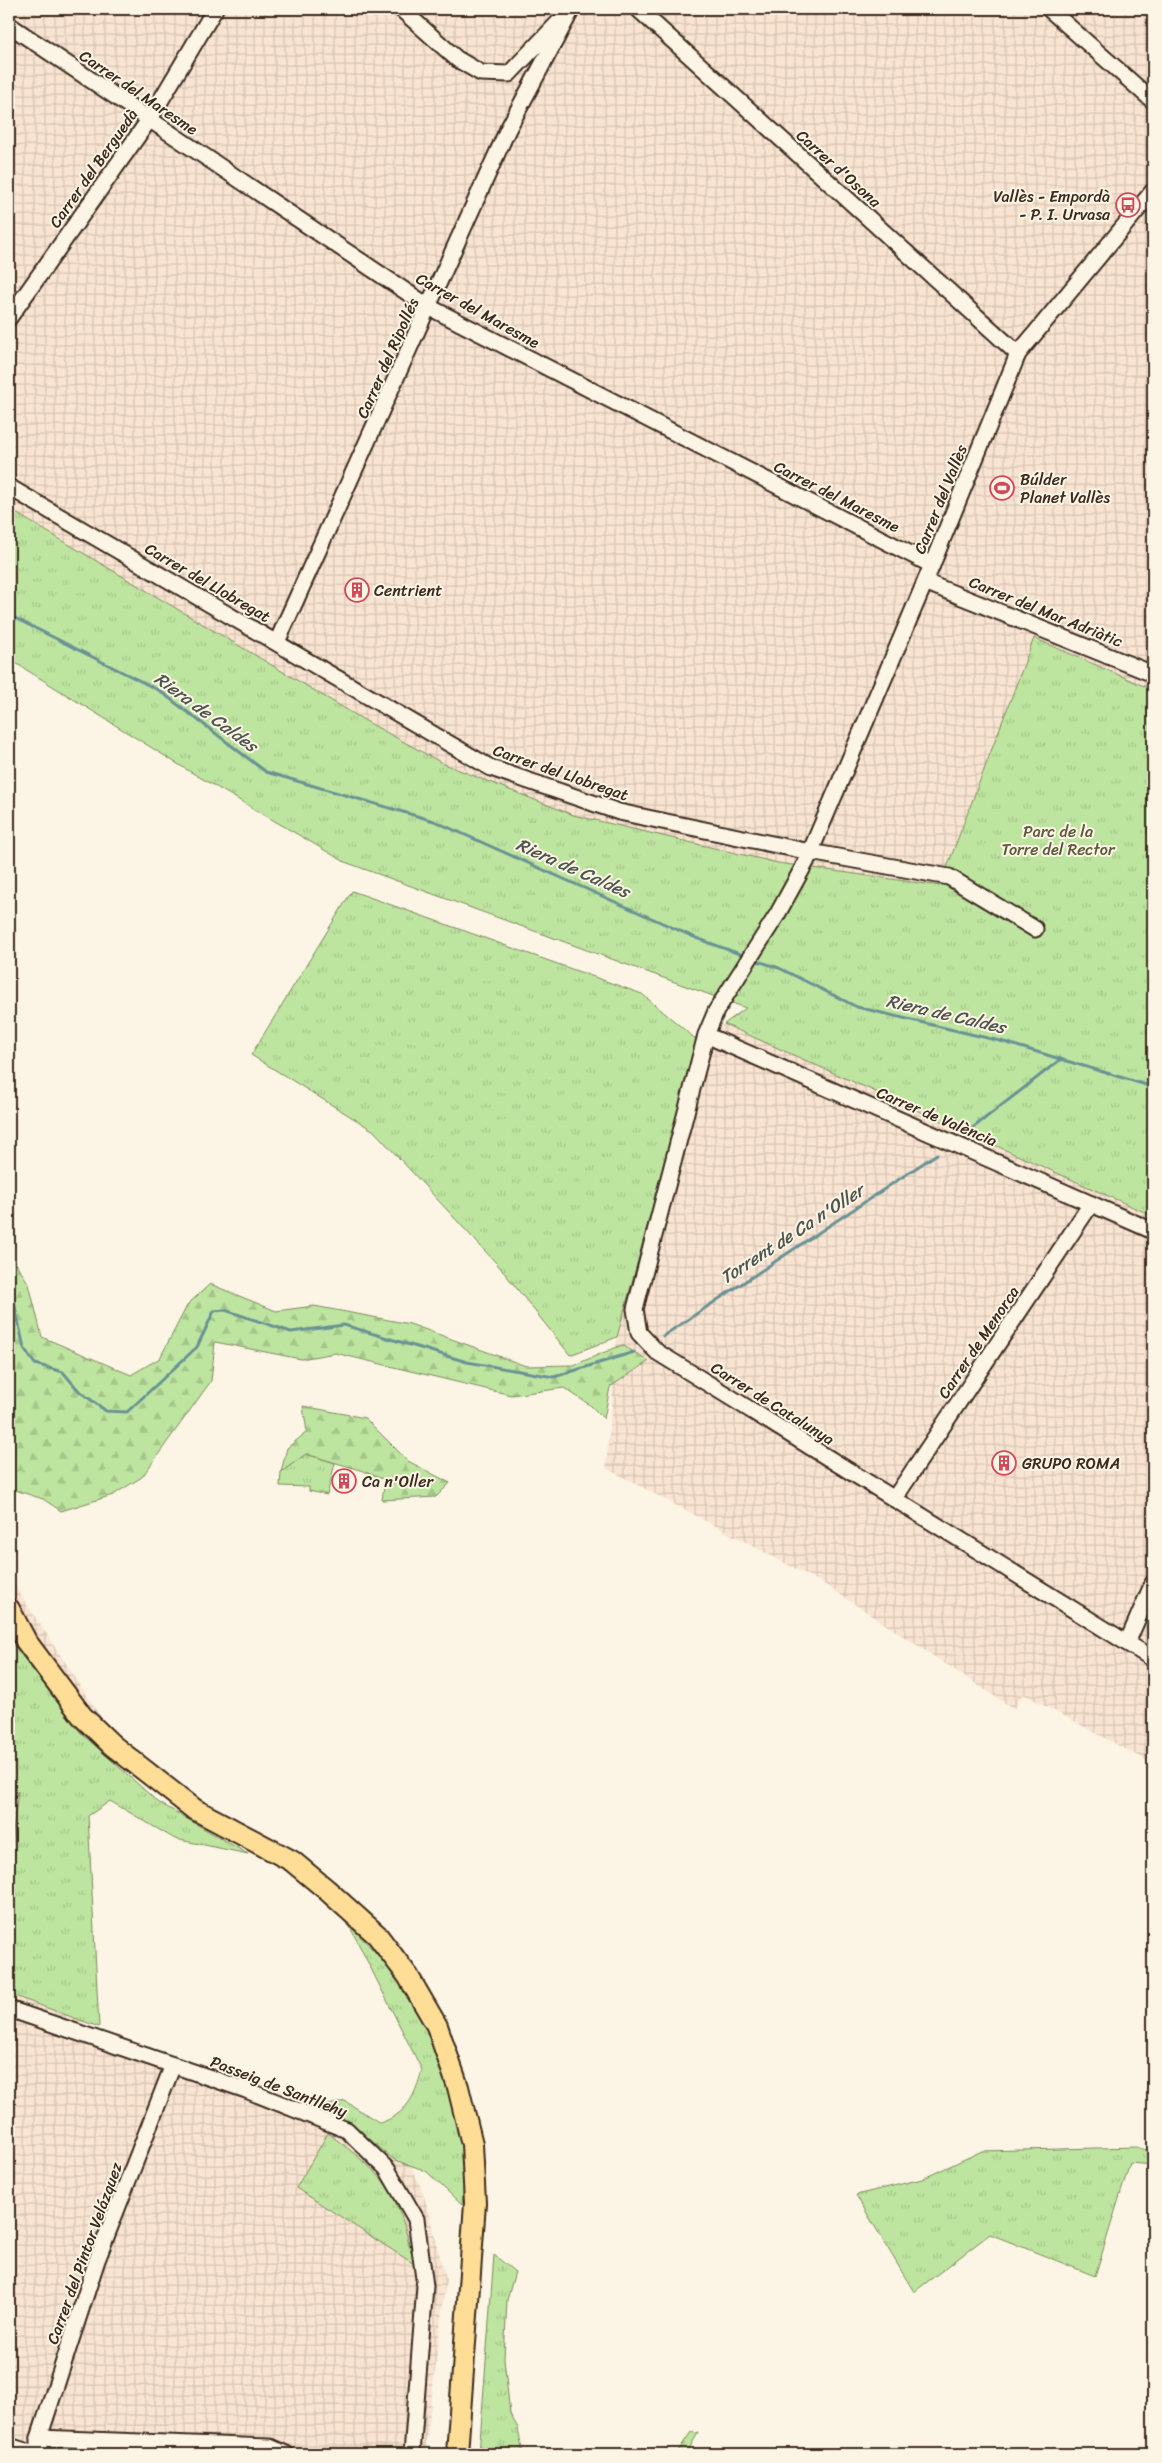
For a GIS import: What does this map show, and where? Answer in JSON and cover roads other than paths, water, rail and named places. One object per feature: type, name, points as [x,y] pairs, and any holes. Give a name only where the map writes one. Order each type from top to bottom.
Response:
[{"type":"main road","points":[[9,1609],[26,1641],[82,1716],[112,1745],[194,1809],[292,1861],[327,1890],[377,1935],[408,1976],[437,2026],[458,2087],[472,2144],[475,2203],[456,2454]]},
{"type":"street","name":"Carrer del Berguedà","points":[[9,318],[149,120],[215,9]]},
{"type":"street","points":[[401,9],[457,59],[481,74],[509,74],[572,9]]},
{"type":"street","name":"Carrer del Ripollés","points":[[277,642],[508,129],[572,9]]},
{"type":"street","name":"Carrer d'Osona","points":[[638,9],[1018,354]]},
{"type":"street","points":[[1049,9],[1153,101]]},
{"type":"street","name":"Carrer del Maresme","points":[[9,24],[429,307],[932,565]]},
{"type":"street","name":"Carrer del Vallès","points":[[777,915],[810,852],[925,582],[1018,354],[1153,191]]},
{"type":"street","name":"Carrer del Llobregat","points":[[9,486],[491,768],[619,812],[810,852],[949,876],[1035,929]]},
{"type":"street","name":"Carrer del Mar Adriàtic","points":[[925,582],[1153,674]]},
{"type":"street","name":"Carrer de Catalunya","points":[[777,915],[716,1011],[706,1035],[635,1309],[639,1333],[657,1352],[1153,1660]]},
{"type":"street","name":"Carrer de València","points":[[706,1035],[1153,1231]]},
{"type":"street","name":"Carrer de Menorca","points":[[894,1499],[1091,1204]]},
{"type":"street","points":[[1127,1644],[1153,1583]]},
{"type":"street","name":"Passeig de Santllehy","points":[[9,2009],[173,2066],[347,2130],[387,2169],[416,2220],[425,2286],[412,2454]]},
{"type":"street","name":"Carrer del Pintor Velázquez","points":[[37,2454],[39,2438],[97,2260],[173,2066]]},
{"type":"street","points":[[39,2438],[270,2447],[286,2454]]},
{"type":"street","points":[[9,2446],[37,2454]]},
{"type":"waterway","name":"Riera de Caldes","points":[[9,615],[160,691],[266,772],[434,821],[696,938],[745,956]]},
{"type":"waterway","name":"Riera de Caldes","points":[[755,960],[779,968],[857,1007],[1004,1042],[1153,1087]]},
{"type":"waterway","name":"Torrent de Ca n'Oller","points":[[961,1137],[1061,1059]]},
{"type":"waterway","name":"Torrent de Ca n'Oller","points":[[663,1336],[937,1154]]},
{"type":"waterway","name":"Torrent de Ca n'Oller","points":[[9,1279],[24,1348],[35,1364],[63,1372],[79,1391],[106,1411],[127,1412],[197,1347],[214,1311],[225,1310],[291,1332],[344,1325],[467,1362],[554,1377],[634,1352]]},
{"type":"place","name":"Vallès - Empordà - P. I. Urvasa","points":[[1128,205]]},
{"type":"place","name":"Búlder Planet Vallès","points":[[1002,488]]},
{"type":"place","name":"Centrient","points":[[357,590]]},
{"type":"place","name":"GRUPO ROMA","points":[[1004,1463]]},
{"type":"place","name":"Ca n'Oller","points":[[344,1481]]},
{"type":"park label","name":"Parc de la Torre del Rector","points":[[1058,840]]}]
